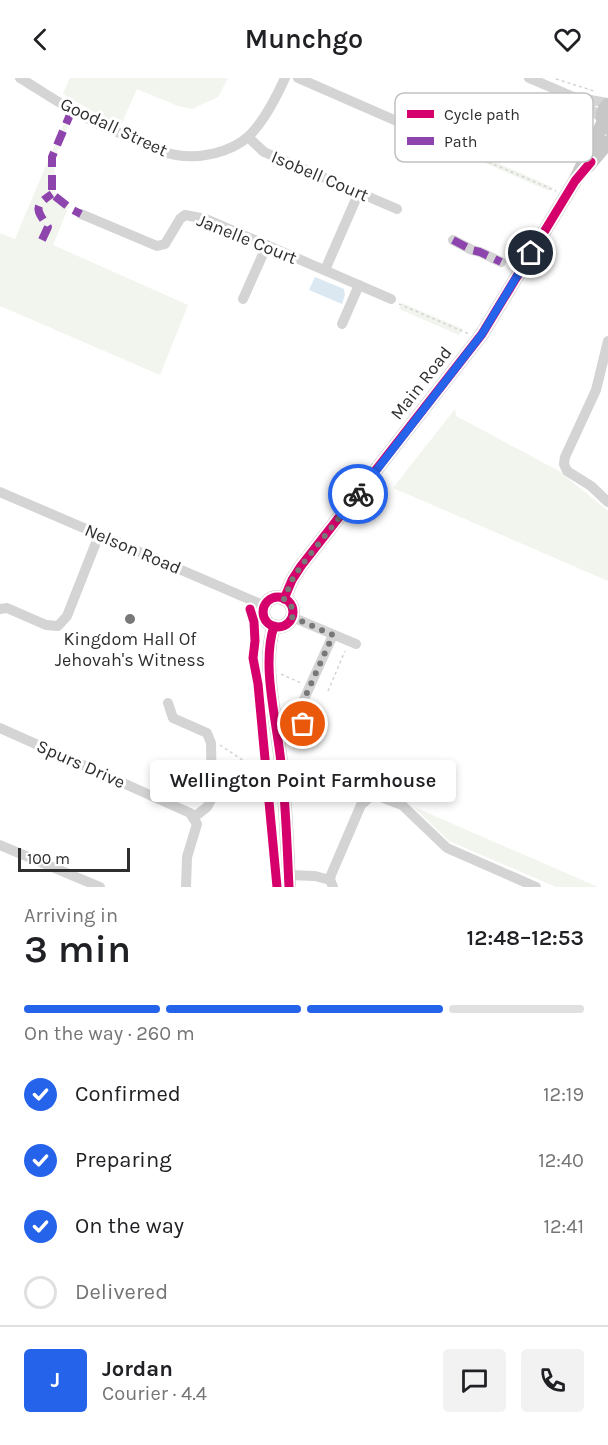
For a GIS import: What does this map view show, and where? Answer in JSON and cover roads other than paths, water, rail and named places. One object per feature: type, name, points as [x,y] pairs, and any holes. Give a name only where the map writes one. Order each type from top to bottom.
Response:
[{"type":"main road","name":"Main Road","points":[[593,146],[605,122],[603,112],[606,100]]},
{"type":"main road","name":"Main Road","points":[[593,160],[608,142]]},
{"type":"main road","name":"Main Road","points":[[284,599],[301,566],[482,334],[585,162]]},
{"type":"main road","name":"Main Road","points":[[575,181],[591,162]]},
{"type":"main road","points":[[284,599],[288,601],[292,609],[292,617],[283,626],[269,624],[264,616],[265,606],[271,600],[284,599]]},
{"type":"main road","points":[[274,626],[268,651],[269,674],[282,765],[287,884]]},
{"type":"street","name":"Goodall Street","points":[[20,78],[91,120],[174,155],[195,157],[226,150],[248,137],[275,100],[285,78]]},
{"type":"street","points":[[298,78],[395,120]]},
{"type":"street","points":[[529,78],[564,93]]},
{"type":"street","points":[[593,112],[605,122]]},
{"type":"street","name":"Isobell Court","points":[[248,137],[264,152],[397,208]]},
{"type":"street","points":[[325,270],[358,192]]},
{"type":"street","name":"Janelle Court","points":[[81,214],[157,246],[165,244],[180,219],[185,215],[206,219],[391,299]]},
{"type":"street","points":[[453,240],[501,262]]},
{"type":"street","points":[[243,299],[267,245]]},
{"type":"street","points":[[342,324],[359,285]]},
{"type":"street","points":[[608,341],[596,390],[565,457],[564,464],[567,471],[591,486],[608,502]]},
{"type":"street","name":"Nelson Road","points":[[0,492],[265,606]]},
{"type":"street","points":[[0,609],[7,608],[46,625],[58,626],[67,616],[99,534]]},
{"type":"street","points":[[292,617],[356,644]]},
{"type":"street","points":[[305,743],[301,706],[333,635]]},
{"type":"street","points":[[168,704],[173,718],[207,733],[211,743],[212,798],[207,807],[194,818],[197,824],[187,857],[186,887]]},
{"type":"street","name":"Spurs Drive","points":[[0,728],[190,813],[194,818]]},
{"type":"street","points":[[332,884],[331,875],[361,805],[370,797],[381,796],[402,805],[447,848],[536,887]]},
{"type":"street","points":[[0,845],[100,887]]},
{"type":"street","points":[[287,884],[315,876],[332,884]]},
{"type":"place","name":"Kingdom Hall Of Jehovah's Witness","points":[[130,619]]},
{"type":"place","name":"Wellington Point Farmhouse","points":[[303,724]]}]
